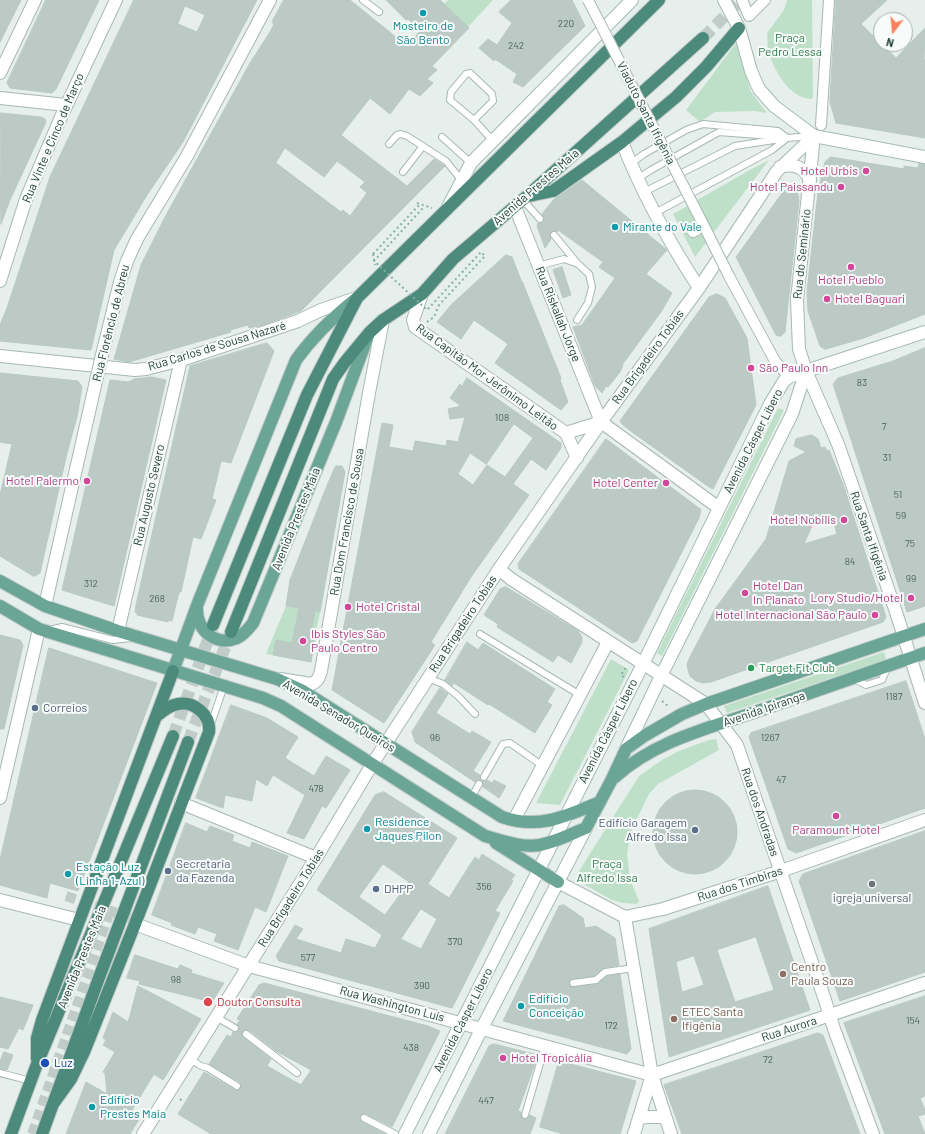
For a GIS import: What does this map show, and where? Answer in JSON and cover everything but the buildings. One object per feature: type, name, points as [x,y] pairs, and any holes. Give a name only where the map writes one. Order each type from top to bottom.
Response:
[{"type":"highway","name":"Avenida Prestes Maia","points":[[213,625],[307,395],[357,298],[659,0]]},
{"type":"highway","points":[[522,201],[553,191],[622,142],[686,87],[706,67],[739,28]]},
{"type":"highway","name":"Avenida Prestes Maia","points":[[231,632],[334,379],[345,362],[369,333],[383,320],[422,294],[453,259],[522,201],[702,38]]},
{"type":"highway","points":[[37,1064],[37,1038],[79,920],[158,715],[173,671]]},
{"type":"highway","points":[[53,1104],[71,1079],[84,1052],[135,924],[209,728],[207,720],[202,712],[187,704],[174,705],[158,715]]},
{"type":"highway","name":"Avenida Prestes Maia","points":[[11,1134],[37,1064],[173,736]]},
{"type":"highway","name":"Avenida Prestes Maia","points":[[42,1134],[188,742]]},
{"type":"main road","name":"Avenida Prestes Maia","points":[[173,671],[198,603],[296,360],[308,343],[332,318],[357,298]]},
{"type":"main road","name":"Avenida Prestes Maia","points":[[198,603],[197,614],[200,624],[206,633],[215,638],[226,640],[236,638],[245,633],[253,623],[336,422],[369,333]]},
{"type":"main road","name":"Avenida Senador Queirós","points":[[0,581],[45,606],[137,637],[277,679],[303,691],[502,817],[514,820],[543,822],[565,817],[600,802]]},
{"type":"main road","name":"Avenida Senador Queirós","points":[[0,606],[42,630],[263,698],[281,706],[485,836],[524,846],[540,845],[586,828]]},
{"type":"main road","name":"Avenida Ipiranga","points":[[626,749],[644,736],[682,714],[706,704],[925,629]]},
{"type":"main road","name":"Avenida Ipiranga","points":[[611,781],[626,767],[640,757],[680,737],[925,653]]},
{"type":"main road","name":"Avenida Cásper Líbero","points":[[586,828],[626,749]]},
{"type":"main road","points":[[485,836],[538,871],[558,882]]},
{"type":"street","points":[[0,73],[35,0]]},
{"type":"street","name":"Rua Vinte e Cinco de Março","points":[[0,281],[26,199],[66,105],[116,0]]},
{"type":"street","name":"Rua Florêncio de Abreu","points":[[45,606],[101,359],[120,282],[127,261],[133,247],[211,113],[270,0]]},
{"type":"street","name":"Viaduto Santa Ifigênia","points":[[588,0],[730,278],[775,361],[789,378]]},
{"type":"street","name":"Avenida Prestes Maia","points":[[445,211],[471,163],[632,0]]},
{"type":"street","points":[[724,0],[739,28],[751,71],[759,89],[774,106],[814,136],[925,158]]},
{"type":"street","points":[[742,0],[749,16],[765,0]]},
{"type":"street","points":[[821,125],[829,0]]},
{"type":"street","points":[[0,98],[66,105]]},
{"type":"street","name":"Rua Brigadeiro Tobias","points":[[143,1134],[316,858],[386,743],[498,569],[601,422],[699,288],[777,171],[814,136]]},
{"type":"street","name":"Rua do Seminário","points":[[806,371],[799,349],[797,300],[814,136]]},
{"type":"street","points":[[622,142],[637,179],[699,288]]},
{"type":"street","points":[[780,168],[791,165],[801,169],[805,171],[810,180]]},
{"type":"street","name":"Rua Riskallah Jorge","points":[[522,201],[538,266],[601,422]]},
{"type":"street","points":[[693,232],[704,226]]},
{"type":"street","name":"Rua Capitão Mor Jerônimo Leitão","points":[[422,294],[413,324],[566,434],[577,458]]},
{"type":"street","name":"Rua Carlos de Sousa Nazaré","points":[[0,356],[135,370],[181,360],[298,321],[321,310],[357,298]]},
{"type":"street","name":"Rua Dom Francisco de Sousa","points":[[277,679],[311,684],[315,683],[319,678],[383,320]]},
{"type":"street","points":[[806,371],[925,332]]},
{"type":"street","name":"Rua Augusto Severo","points":[[118,631],[181,360]]},
{"type":"street","name":"Avenida Cásper Líbero","points":[[405,1134],[642,664],[770,404],[784,381],[806,371]]},
{"type":"street","name":"Avenida Cásper Líbero","points":[[626,749],[792,414],[806,371]]},
{"type":"street","name":"Rua Santa Ifigênia","points":[[806,371],[838,444],[925,703]]},
{"type":"street","points":[[566,434],[601,422],[719,508]]},
{"type":"street","name":"Rua dos Andradas","points":[[498,569],[608,642],[706,704],[737,745],[830,1016],[873,1134]]},
{"type":"street","points":[[0,798],[4,766],[42,630]]},
{"type":"street","points":[[514,820],[608,642]]},
{"type":"street","points":[[181,803],[316,858]]},
{"type":"street","name":"Rua dos Timbiras","points":[[625,917],[663,909],[781,871],[925,820]]},
{"type":"street","name":"Avenida Cásper Líbero","points":[[429,1134],[482,1028],[586,828]]},
{"type":"street","points":[[558,882],[625,917],[652,1075],[670,1134]]},
{"type":"street","points":[[0,900],[79,920]]},
{"type":"street","name":"Rua Washington Luís","points":[[135,924],[248,966],[652,1075]]},
{"type":"street","name":"Rua Aurora","points":[[652,1075],[925,983]]},
{"type":"street","points":[[634,1134],[652,1075]]},
{"type":"street","points":[[639,1118],[664,1117]]},
{"type":"lane","points":[[363,0],[379,12]]},
{"type":"lane","points":[[474,120],[493,101],[494,97],[470,73],[466,74],[451,92],[450,100],[474,120],[493,141]]},
{"type":"lane","points":[[630,164],[644,154],[686,130],[703,124],[778,131],[787,138]]},
{"type":"lane","points":[[637,179],[650,170],[719,132],[776,135],[787,138]]},
{"type":"lane","points":[[389,144],[397,135],[402,134],[407,136],[446,161],[462,181]]},
{"type":"lane","points":[[644,192],[735,146],[787,138],[814,136]]},
{"type":"lane","points":[[442,137],[471,163]]},
{"type":"lane","points":[[655,213],[772,150],[787,138]]},
{"type":"lane","points":[[403,172],[423,146]]},
{"type":"lane","points":[[522,201],[540,219]]},
{"type":"lane","points":[[554,235],[578,264],[589,274],[592,287],[588,303],[577,320]]},
{"type":"lane","points":[[538,266],[564,259],[578,264]]},
{"type":"lane","points":[[42,630],[62,627],[113,640],[137,637]]},
{"type":"lane","points":[[480,634],[580,696]]},
{"type":"lane","points":[[428,678],[443,684],[458,696],[475,714]]},
{"type":"lane","points":[[209,728],[224,686]]},
{"type":"lane","points":[[484,778],[503,744],[510,743],[543,766]]},
{"type":"lane","points":[[471,798],[479,784]]},
{"type":"lane","points":[[573,983],[596,980],[604,972],[634,968]]},
{"type":"lane","points":[[216,1017],[235,1028]]},
{"type":"lane","points":[[246,1034],[297,1074]]},
{"type":"lane","points":[[525,1115],[545,1046]]},
{"type":"lane","points":[[190,1058],[236,1086]]},
{"type":"lane","points":[[0,1073],[31,1081]]},
{"type":"lane","points":[[364,1118],[395,1134]]},
{"type":"path","points":[[373,254],[418,206],[422,209],[374,261],[427,310],[481,252],[485,256],[439,305],[434,317],[418,329]]},
{"type":"path","points":[[626,679],[621,675],[627,665]]},
{"type":"path","points":[[659,700],[668,706]]},
{"type":"path","points":[[180,1099],[184,1102]]},
{"type":"green space","points":[[448,0],[493,0],[468,27],[444,4]]},
{"type":"green space","name":"Praça Pedro Lessa","points":[[787,0],[812,0],[813,97],[811,99],[796,94],[789,88],[778,74],[768,51],[767,33],[784,10]]},
{"type":"green space","name":"Praça Pedro Lessa","points":[[736,43],[751,92],[767,113],[755,111],[715,112],[700,122],[686,110]]},
{"type":"green space","points":[[769,160],[695,257],[673,214]]},
{"type":"green space","points":[[778,408],[784,410],[662,656],[657,653]]},
{"type":"green space","points":[[286,606],[320,612],[315,637],[310,636],[313,620],[297,617],[292,643],[276,640],[273,655],[266,654]]},
{"type":"green space","points":[[884,652],[886,660],[727,713],[724,706]]},
{"type":"green space","points":[[611,659],[629,670],[560,805],[536,803]]},
{"type":"green space","name":"Praça Alfredo Issa","points":[[716,739],[719,750],[658,784],[649,794],[631,831],[627,854],[630,879],[639,901],[637,904],[623,903],[612,900],[580,882],[578,878],[579,871],[639,776],[662,760],[679,751],[709,740]]},
{"type":"tunnel","points":[[703,38],[741,0]]},
{"type":"tunnel","points":[[173,736],[213,626]]},
{"type":"tunnel","points":[[188,742],[231,632]]},
{"type":"tunnel","points":[[66,896],[141,921]]},
{"type":"tunnel","points":[[32,1134],[110,911]]},
{"type":"place","name":"Mosteiro de São Bento","points":[[423,13]]},
{"type":"place","name":"Hotel Urbis","points":[[866,171]]},
{"type":"place","name":"Hotel Paissandu","points":[[841,187]]},
{"type":"place","name":"Mirante do Vale","points":[[615,227]]},
{"type":"place","name":"Hotel Pueblo","points":[[851,267]]},
{"type":"place","name":"Hotel Baguari","points":[[827,299]]},
{"type":"place","name":"São Paulo Inn","points":[[751,368]]},
{"type":"place","name":"Hotel Palermo","points":[[87,481]]},
{"type":"place","name":"Hotel Center","points":[[666,483]]},
{"type":"place","name":"Hotel Nobilis","points":[[844,520]]},
{"type":"place","name":"Hotel Dan In Planato","points":[[745,593]]},
{"type":"place","name":"Lory Studio/Hotel","points":[[911,598]]},
{"type":"place","name":"Hotel Cristal","points":[[348,607]]},
{"type":"place","name":"Hotel Internacional São Paulo","points":[[875,615]]},
{"type":"place","name":"Ibis Styles São Paulo Centro","points":[[303,641]]},
{"type":"place","name":"Target Fit Club","points":[[751,668]]},
{"type":"place","name":"Correios","points":[[35,708]]},
{"type":"place","name":"Paramount Hotel","points":[[836,816]]},
{"type":"place","name":"Residence Jaques Pilon","points":[[367,829]]},
{"type":"place","name":"Edifício Garagem Alfredo Issa","points":[[695,830]]},
{"type":"place","name":"Secretaria da Fazenda","points":[[168,871]]},
{"type":"place","name":"Estação Luz (Linha 1-Azul)","points":[[68,874]]},
{"type":"place","name":"igreja universal","points":[[872,884]]},
{"type":"place","name":"DHPP","points":[[376,889]]},
{"type":"place","name":"Centro Paula Souza","points":[[783,974]]},
{"type":"place","name":"Doutor Consulta","points":[[208,1002]]},
{"type":"place","name":"Edifício Conceição","points":[[521,1006]]},
{"type":"place","name":"ETEC Santa Ifigênia","points":[[674,1019]]},
{"type":"place","name":"Hotel Tropicália","points":[[503,1058]]},
{"type":"place","name":"Luz","points":[[45,1063]]},
{"type":"place","name":"Edifício Prestes Maia","points":[[92,1107]]}]
